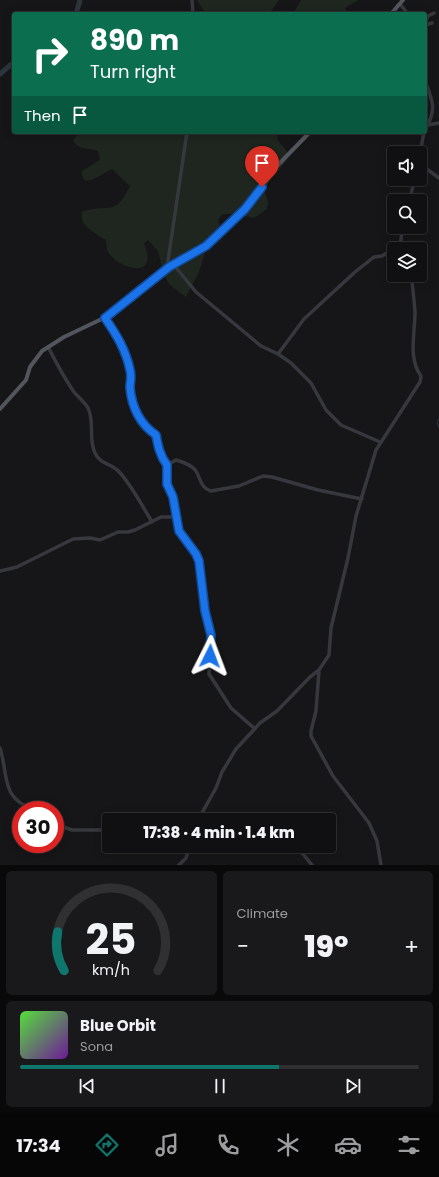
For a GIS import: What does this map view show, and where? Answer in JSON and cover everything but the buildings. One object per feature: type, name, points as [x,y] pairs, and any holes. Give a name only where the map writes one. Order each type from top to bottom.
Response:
[{"type":"main road","points":[[393,12],[402,1]]},
{"type":"main road","points":[[0,408],[26,380],[30,367],[36,357],[48,347],[105,318],[171,266],[206,246],[226,229],[245,209],[278,165],[308,134]]},
{"type":"street","points":[[192,0],[193,12]]},
{"type":"street","points":[[402,1],[407,12]]},
{"type":"street","points":[[427,19],[428,16],[434,13]]},
{"type":"street","points":[[427,24],[432,23]]},
{"type":"street","points":[[427,86],[434,105],[428,125],[439,123]]},
{"type":"street","points":[[187,134],[168,261],[171,266],[196,292],[261,346],[278,354],[310,383],[326,410],[340,425],[380,442]]},
{"type":"street","points":[[421,146],[423,134]]},
{"type":"street","points":[[427,169],[439,178]]},
{"type":"street","points":[[278,354],[304,319],[355,272],[374,258],[387,254]]},
{"type":"street","points":[[202,813],[216,788],[222,772],[236,749],[255,729],[277,711],[310,677],[319,670],[329,655],[331,628],[348,558],[356,516],[380,442],[420,382],[421,376],[416,370],[414,362],[415,312],[412,282]]},
{"type":"street","points":[[105,318],[116,333],[124,349],[130,370],[130,389],[134,409],[147,429],[156,435],[158,449],[167,465],[167,484],[173,497],[175,517],[179,531],[196,554],[199,561],[205,611],[211,635],[209,674],[231,708],[255,729]]},
{"type":"street","points":[[48,347],[75,393],[88,408],[91,418],[92,444],[95,453],[108,466],[116,468],[123,476],[152,522]]},
{"type":"street","points":[[167,465],[176,460],[191,467],[196,470],[203,486],[212,491],[239,486],[263,476],[272,477],[341,496],[362,499]]},
{"type":"street","points":[[0,571],[17,567],[74,539],[90,538],[100,540],[118,532],[128,532],[161,517],[175,517]]},
{"type":"street","points":[[319,670],[316,711],[311,736],[333,776],[369,823],[377,841],[381,865]]},
{"type":"street","points":[[0,748],[5,769],[5,784],[15,801]]},
{"type":"street","points":[[64,827],[72,830],[102,830]]},
{"type":"street","points":[[179,865],[186,858],[188,853]]},
{"type":"street","points":[[301,853],[312,865]]},
{"type":"shaded area","points":[[197,0],[279,0],[270,12],[205,12]]},
{"type":"shaded area","points":[[301,0],[358,0],[345,8],[347,12],[294,12]]},
{"type":"shaded area","points":[[79,134],[278,134],[277,139],[287,153],[287,160],[264,189],[268,202],[267,209],[254,218],[235,214],[222,214],[218,220],[223,236],[205,253],[199,272],[186,297],[169,284],[163,272],[158,251],[148,240],[144,243],[147,263],[142,267],[128,267],[113,258],[107,251],[106,240],[89,229],[83,222],[82,212],[91,209],[110,208],[115,206],[119,203],[130,186],[112,169],[94,179],[89,181],[85,180],[82,171],[100,160],[98,151],[78,146],[73,140]]},
{"type":"waterway","points":[[77,12],[80,0]]},
{"type":"waterway","points":[[0,74],[12,64]]},
{"type":"waterway","points":[[439,419],[437,422],[439,428]]},
{"type":"route","points":[[210,656],[211,635],[205,611],[199,561],[196,554],[179,531],[175,517],[173,497],[167,484],[167,465],[158,449],[156,435],[147,429],[134,409],[130,389],[131,376],[124,349],[116,333],[105,318],[169,267],[206,246],[226,229],[245,209],[262,187]]}]
